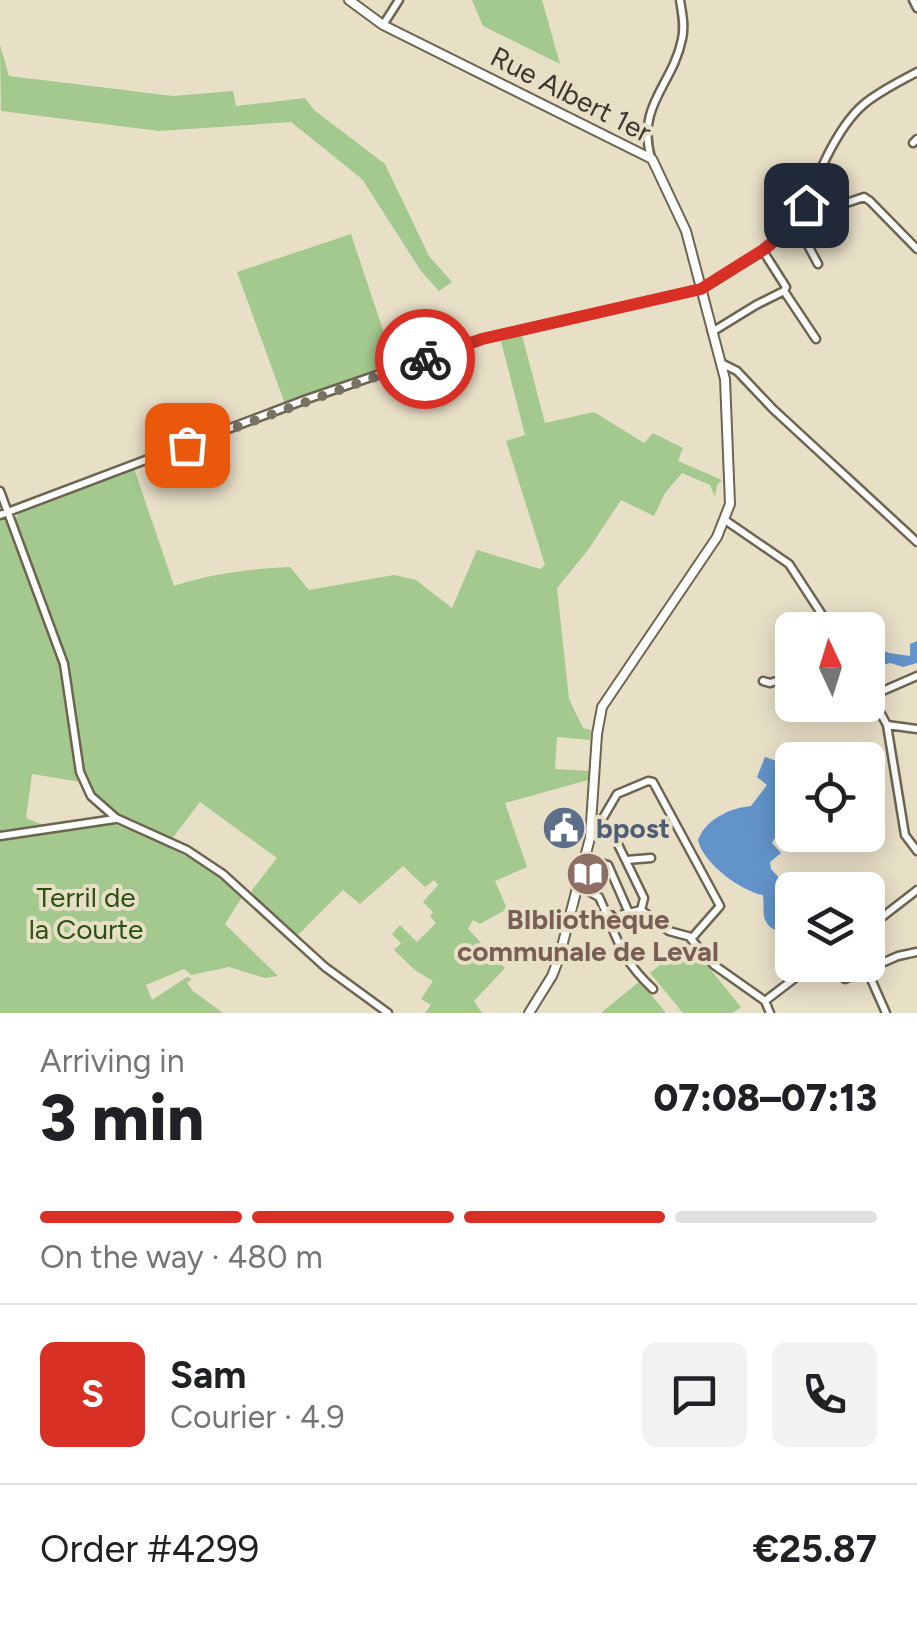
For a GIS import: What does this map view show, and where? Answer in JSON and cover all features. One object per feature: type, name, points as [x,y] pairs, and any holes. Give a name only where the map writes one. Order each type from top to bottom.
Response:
[{"type":"street","name":"Rue Albert 1er","points":[[350,0],[383,24],[652,159],[686,231],[721,363],[730,468],[730,504],[725,520]]},
{"type":"street","points":[[383,24],[399,0]]},
{"type":"street","points":[[652,159],[646,126],[651,106],[682,44],[684,20],[680,0]]},
{"type":"street","points":[[913,0],[917,8]]},
{"type":"street","points":[[818,264],[799,220],[813,184],[847,124],[862,106],[917,72]]},
{"type":"street","points":[[0,516],[308,399],[482,339],[701,289],[763,250],[799,220],[864,197],[917,249]]},
{"type":"street","points":[[712,332],[756,304],[784,292],[786,287],[763,250]]},
{"type":"street","points":[[784,292],[816,339]]},
{"type":"street","points":[[721,363],[737,371],[917,542]]},
{"type":"street","points":[[0,491],[64,664],[85,787],[116,818],[187,850],[222,874],[326,967],[388,1013]]},
{"type":"street","points":[[595,826],[597,734],[602,707],[725,520],[789,564],[820,612]]},
{"type":"street","points":[[885,687],[917,676]]},
{"type":"street","points":[[763,681],[775,681]]},
{"type":"street","points":[[917,729],[886,724],[906,835],[917,851]]},
{"type":"street","points":[[528,1013],[559,958],[595,826],[618,794],[648,781],[654,782],[720,906],[692,938]]},
{"type":"street","points":[[0,836],[116,818]]},
{"type":"street","points":[[595,826],[610,828],[644,898],[641,910]]},
{"type":"street","points":[[584,858],[608,865],[629,913]]},
{"type":"street","points":[[626,860],[651,858]]},
{"type":"street","points":[[577,886],[594,892],[627,962],[654,989]]},
{"type":"street","points":[[885,915],[917,890]]},
{"type":"street","points":[[608,918],[641,910],[670,931],[692,938],[714,965],[766,1002],[770,1013]]},
{"type":"street","points":[[885,962],[917,952]]},
{"type":"street","points":[[766,1002],[791,982]]},
{"type":"street","points":[[872,982],[886,1013]]},
{"type":"green space","points":[[472,0],[542,0],[560,64],[483,26]]},
{"type":"green space","points":[[0,45],[9,76],[173,96],[233,91],[236,106],[305,98],[314,110],[385,164],[429,256],[452,282],[439,291],[421,271],[362,179],[291,122],[159,131],[1,111]]},
{"type":"green space","points":[[351,234],[395,366],[285,404],[237,272]]},
{"type":"green space","points":[[522,335],[545,423],[594,412],[644,443],[653,433],[683,448],[678,461],[722,480],[715,497],[710,485],[682,473],[665,493],[654,516],[621,500],[557,588],[569,699],[583,728],[591,730],[590,740],[557,737],[555,769],[589,771],[588,780],[505,803],[527,867],[495,881],[507,909],[480,924],[473,920],[468,929],[505,968],[474,1001],[482,1013],[425,1013],[431,1005],[421,999],[433,981],[394,950],[401,943],[392,934],[400,925],[417,942],[436,923],[430,916],[433,912],[423,902],[438,885],[434,880],[425,887],[403,866],[360,904],[343,890],[299,934],[294,934],[252,895],[277,858],[200,802],[171,840],[116,815],[88,788],[64,658],[15,520],[19,512],[134,468],[174,586],[231,572],[290,567],[309,590],[394,575],[416,580],[452,608],[477,550],[540,569],[545,565],[506,441],[525,435],[501,341]]},
{"type":"green space","points":[[0,517],[8,518],[61,660],[81,782],[32,774],[26,818],[48,827],[0,833]]},
{"type":"green space","name":"Terril de la Courte","points":[[114,824],[182,854],[244,894],[225,924],[278,976],[265,978],[229,967],[191,975],[184,969],[146,985],[152,1000],[187,977],[192,979],[187,983],[193,991],[223,1013],[0,1013],[0,839]]},
{"type":"green space","points":[[688,942],[741,1007],[733,1013],[683,1013],[650,973]]},
{"type":"green space","points":[[640,981],[666,1013],[602,1012]]},
{"type":"water","points":[[917,641],[917,663],[903,667],[885,664],[885,651],[910,656],[910,644]]},
{"type":"water","points":[[765,757],[775,760],[772,843],[775,852],[781,853],[770,862],[775,873],[775,930],[765,920],[763,895],[745,889],[725,875],[707,858],[698,840],[720,816],[751,806],[767,785],[757,777]]},
{"type":"way so far","points":[[187,445],[425,359]]},
{"type":"place","name":"bpost","points":[[564,828]]},
{"type":"place","name":"BIbliothèque communale de Leval","points":[[588,874]]},
{"type":"route","points":[[425,359],[482,339],[701,289],[763,250],[802,218],[806,205]]}]
